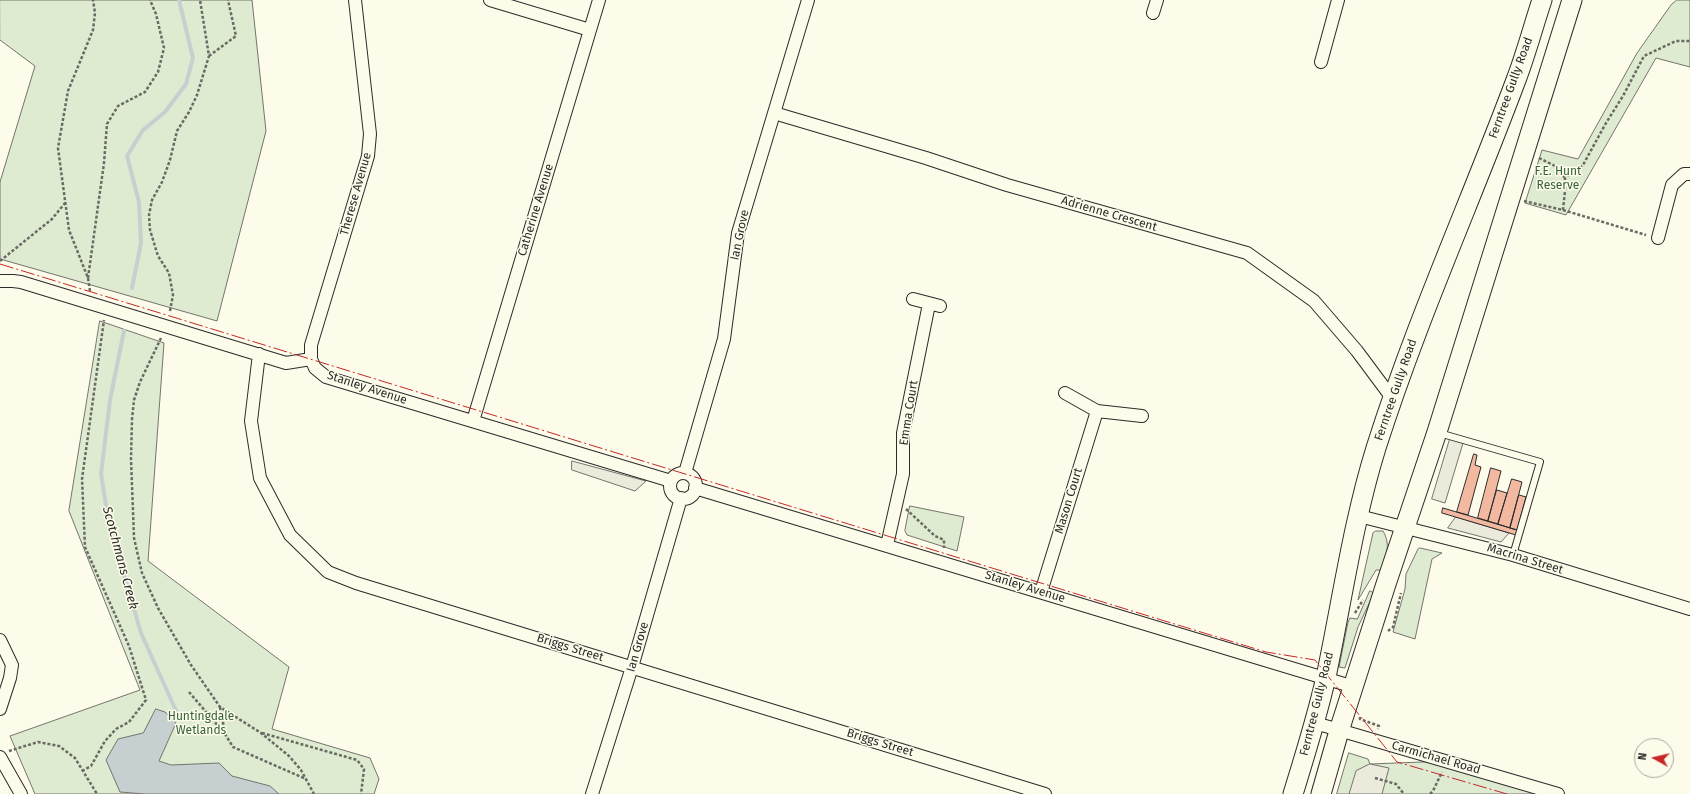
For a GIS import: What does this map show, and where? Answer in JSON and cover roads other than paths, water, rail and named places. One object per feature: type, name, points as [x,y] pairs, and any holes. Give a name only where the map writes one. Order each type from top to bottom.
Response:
[{"type":"main road","name":"Ferntree Gully Road","points":[[1293,794],[1315,723],[1359,516],[1375,451],[1392,398],[1437,277],[1517,79],[1542,0]]},
{"type":"main road","points":[[1321,794],[1339,731],[1404,527],[1437,432],[1572,0]]},
{"type":"street","name":"Therese Avenue","points":[[311,360],[312,346],[368,156],[370,134],[355,0]]},
{"type":"street","points":[[490,0],[590,30]]},
{"type":"street","name":"Catherine Avenue","points":[[473,421],[599,0]]},
{"type":"street","name":"Ian Grove","points":[[685,473],[724,339],[738,234],[808,0]]},
{"type":"street","points":[[1153,13],[1157,0]]},
{"type":"street","points":[[1321,62],[1338,0]]},
{"type":"street","name":"Adrienne Crescent","points":[[774,113],[926,158],[1007,185],[1247,253],[1314,301],[1357,351],[1392,398]]},
{"type":"street","points":[[1658,238],[1672,185],[1684,174],[1690,174]]},
{"type":"street","points":[[0,281],[21,282],[286,363],[311,360]]},
{"type":"street","name":"Emma Court","points":[[887,545],[903,474],[904,434],[935,305],[913,299]]},
{"type":"street","name":"Briggs Street","points":[[259,354],[251,422],[260,478],[290,535],[328,572],[356,583],[1045,794]]},
{"type":"street","name":"Stanley Avenue","points":[[311,360],[315,368],[326,377],[671,480]]},
{"type":"street","points":[[1065,393],[1097,411],[1142,416]]},
{"type":"street","name":"Mason Court","points":[[1041,592],[1097,411]]},
{"type":"street","points":[[685,473],[692,477],[695,488],[691,496],[681,498],[674,494],[671,491],[671,480],[678,474],[685,473]]},
{"type":"street","name":"Stanley Avenue","points":[[695,488],[1354,687]]},
{"type":"street","name":"Ian Grove","points":[[592,794],[632,667],[681,498]]},
{"type":"street","name":"Macrina Street","points":[[1359,516],[1513,554],[1690,609]]},
{"type":"street","points":[[0,640],[12,665],[10,678],[0,709]]},
{"type":"street","name":"Carmichael Road","points":[[1315,723],[1558,794]]},
{"type":"street","points":[[0,757],[21,794]]},
{"type":"lane","points":[[1437,432],[1540,462],[1513,554]]},
{"type":"waterway","name":"Scotchmans Creek","points":[[132,288],[141,243],[139,202],[127,156],[143,130],[165,112],[186,84],[193,58],[179,0]]},
{"type":"waterway","name":"Scotchmans Creek","points":[[124,331],[110,400],[101,474],[109,524],[141,633],[177,713],[170,724]]},
{"type":"park label","name":"F.E. Hunt Reserve","points":[[1558,179]]},
{"type":"park label","name":"Huntingdale Wetlands","points":[[201,724]]}]
